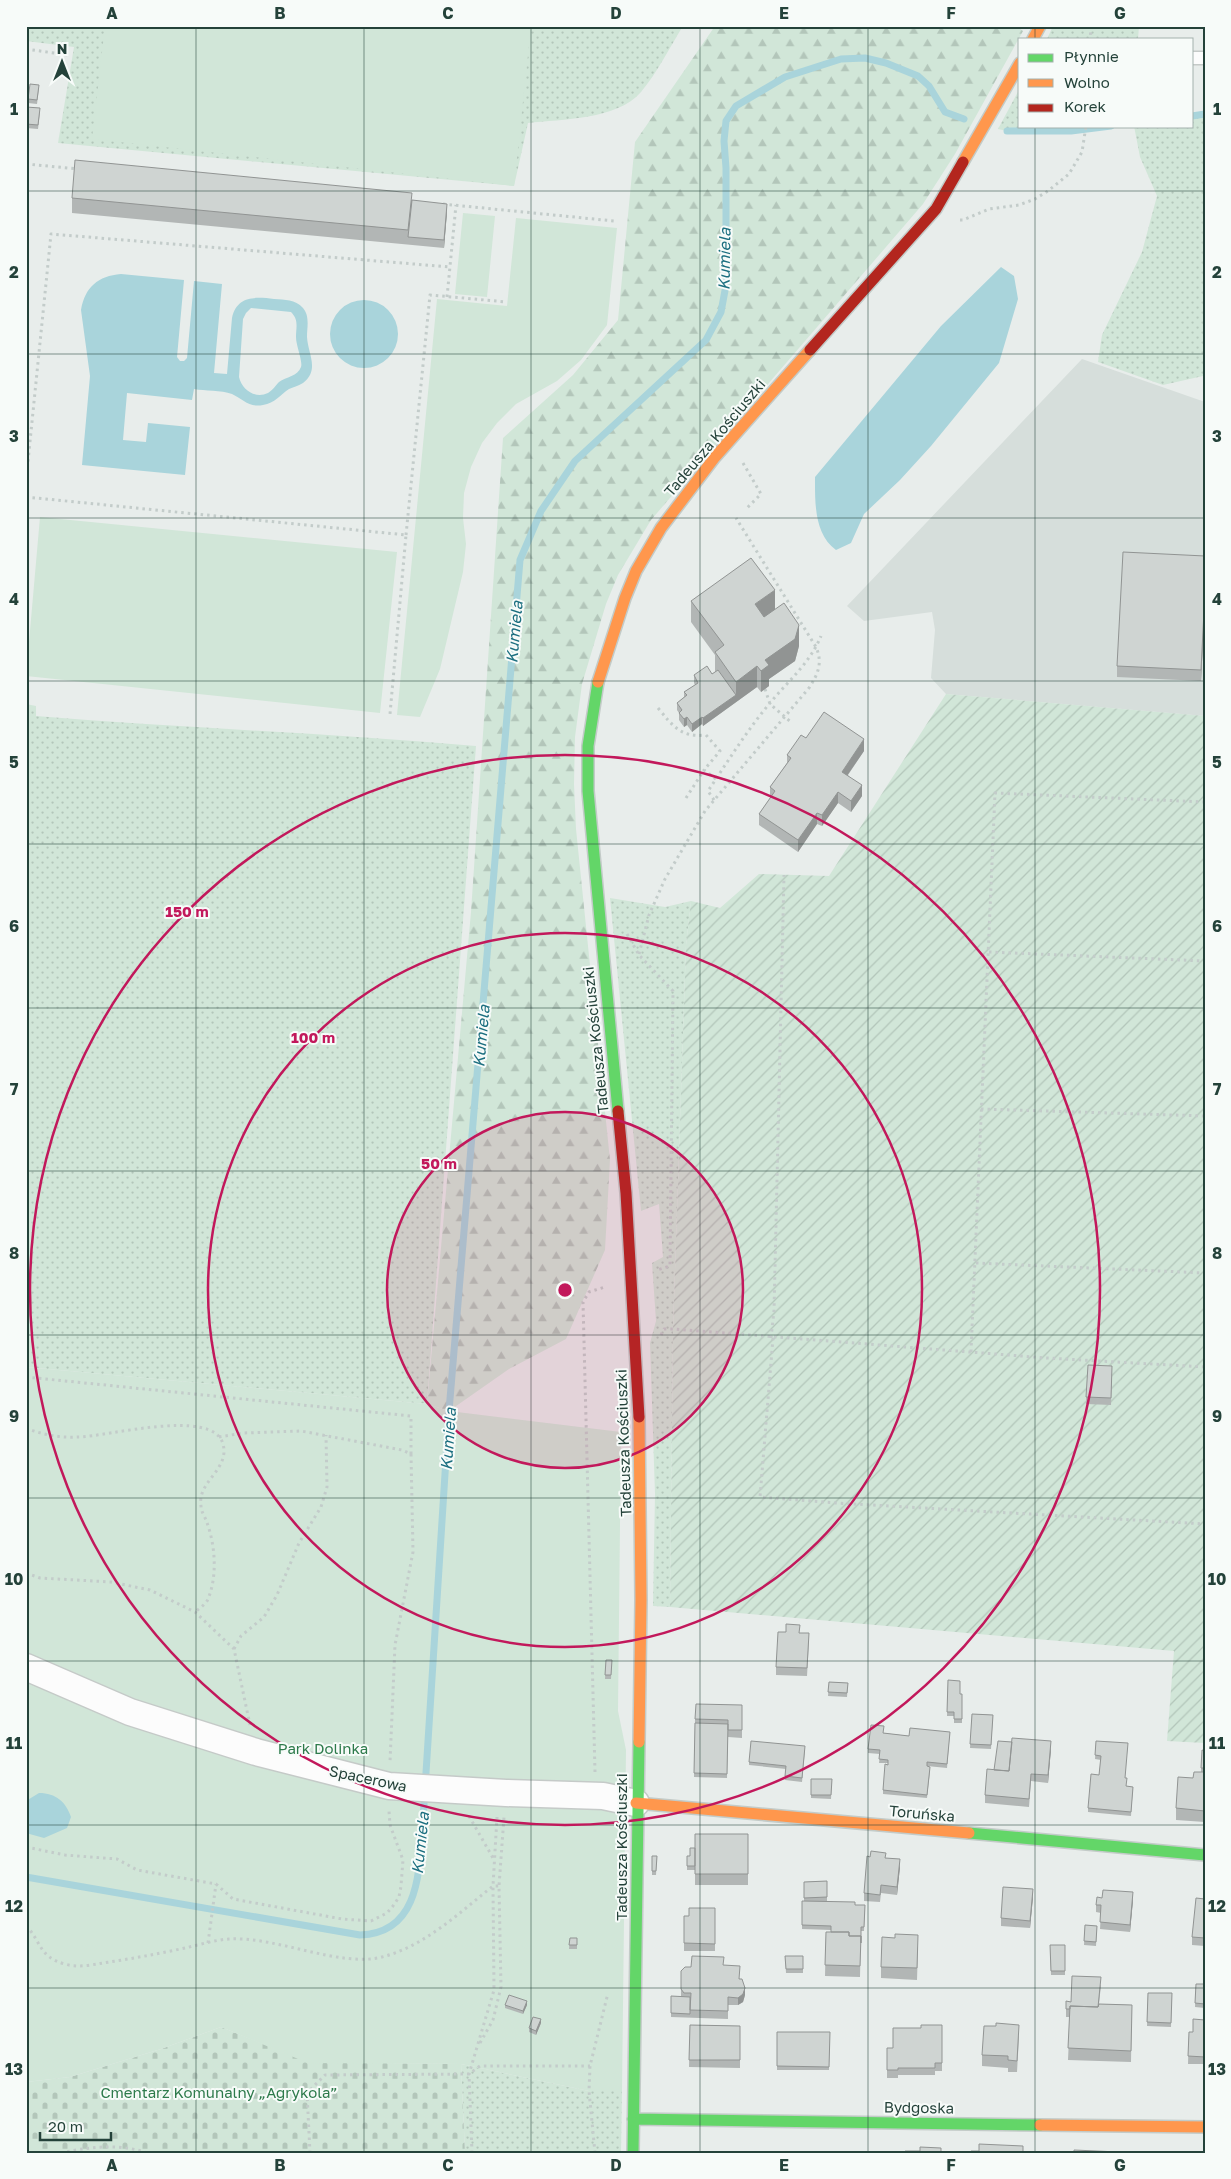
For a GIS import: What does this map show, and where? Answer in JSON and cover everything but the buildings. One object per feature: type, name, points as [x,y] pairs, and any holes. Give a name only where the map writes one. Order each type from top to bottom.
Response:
[{"type":"street","points":[[1034,38],[1040,26]]},
{"type":"street","name":"Tadeusza Kościuszki","points":[[633,2153],[641,1507],[640,1436],[625,1183],[598,915],[588,791],[590,725],[596,690],[625,598],[636,571],[661,528],[715,456],[936,209],[1018,68]]},
{"type":"street","name":"Spacerowa","points":[[26,1667],[130,1712],[256,1752],[396,1787],[603,1796],[636,1803]]},
{"type":"street","name":"Toruńska","points":[[636,1803],[1205,1854]]},
{"type":"street","name":"Bydgoska","points":[[633,2119],[1205,2127]]},
{"type":"path","points":[[26,49],[68,55]]},
{"type":"path","points":[[956,219],[963,220],[989,209],[1019,205],[1035,199],[1069,174],[1082,152],[1086,128]]},
{"type":"path","points":[[26,164],[84,169]]},
{"type":"path","points":[[436,203],[614,221]]},
{"type":"path","points":[[447,297],[456,205]]},
{"type":"path","points":[[26,481],[51,234],[450,267]]},
{"type":"path","points":[[390,714],[430,295],[507,302]]},
{"type":"path","points":[[741,458],[761,494],[746,509]]},
{"type":"path","points":[[26,497],[406,535]]},
{"type":"path","points":[[639,954],[649,915],[665,880],[705,811],[818,675],[821,657],[816,647],[775,585],[736,518]]},
{"type":"path","points":[[714,800],[708,790],[770,704],[807,664],[820,636]]},
{"type":"path","points":[[765,689],[770,704],[792,723]]},
{"type":"path","points":[[658,708],[673,726],[689,736],[706,735],[720,751],[704,770],[686,798]]},
{"type":"path","points":[[704,770],[716,779]]},
{"type":"path","points":[[971,1352],[995,792],[1205,802]]},
{"type":"path","points":[[784,875],[774,1311],[760,1497],[1205,1524]]},
{"type":"path","points":[[603,1796],[594,1770],[593,1756],[583,1302],[589,1292],[670,1266],[673,991],[639,954],[624,930]]},
{"type":"path","points":[[989,952],[1205,961]]},
{"type":"path","points":[[981,1109],[1205,1116]]},
{"type":"path","points":[[976,1263],[1205,1273]]},
{"type":"path","points":[[660,1341],[664,1329],[673,1329],[772,1338],[1205,1367]]},
{"type":"path","points":[[26,1377],[411,1416],[413,1552],[409,1582],[395,1645],[396,1787],[390,1825],[403,1860],[403,1872],[399,1897],[387,1913],[371,1921],[342,1919],[233,1899],[216,1884],[137,1870],[117,1859],[65,1855],[26,1847]]},
{"type":"path","points":[[26,1428],[51,1436],[79,1437],[171,1424],[197,1427],[216,1433],[220,1437],[223,1442],[224,1451],[222,1464],[201,1495],[201,1507],[213,1543],[214,1566],[208,1600],[196,1612]]},
{"type":"path","points":[[220,1437],[278,1431],[326,1435],[402,1450],[411,1454]]},
{"type":"path","points":[[234,1650],[241,1636],[264,1617],[278,1595],[299,1543],[321,1507],[327,1487],[326,1435]]},
{"type":"path","points":[[26,1573],[40,1578],[111,1582],[150,1590],[196,1612],[234,1650],[256,1752]]},
{"type":"path","points":[[450,1790],[494,1859]]},
{"type":"path","points":[[472,2153],[469,2074],[494,1990],[494,1859],[502,1793]]},
{"type":"path","points":[[476,2051],[493,2020],[501,1987],[500,1886],[502,1793]]},
{"type":"path","points":[[208,1943],[216,1884]]},
{"type":"path","points":[[26,1926],[42,1950],[51,1958],[65,1964],[78,1966],[132,1959],[229,1939],[252,1940],[368,1960],[396,1952],[435,1933],[493,1886],[500,1886]]},
{"type":"path","points":[[595,2153],[589,2091],[590,2066],[610,1985]]},
{"type":"path","points":[[310,2153],[307,2093],[324,2075],[469,2074],[480,2066],[590,2066]]},
{"type":"path","points":[[61,2153],[84,2148],[120,2148],[147,2153]]},
{"type":"shaded area","points":[[1082,359],[1205,402],[1205,716],[946,694],[931,678],[935,630],[932,612],[864,621],[847,606]]},
{"type":"green space","points":[[26,26],[683,26],[652,77],[641,92],[631,101],[604,113],[572,119],[528,123],[514,186],[58,143],[74,47],[26,41]]},
{"type":"green space","points":[[105,26],[531,26],[514,186],[92,139]]},
{"type":"green space","points":[[715,26],[1016,26],[1023,31],[955,154],[923,204],[651,520],[618,575],[606,604],[582,684],[575,737],[574,784],[576,829],[610,1160],[605,1250],[566,1339],[509,1369],[449,1411],[427,1404],[471,912],[503,438],[573,375],[618,320],[635,142]]},
{"type":"green space","points":[[1053,26],[1139,26],[1138,38],[1047,38]]},
{"type":"green space","points":[[1018,92],[1018,128],[1095,128],[1071,131],[1007,131],[998,129]]},
{"type":"green space","points":[[1205,114],[1205,373],[1203,376],[1163,385],[1098,362],[1102,335],[1142,252],[1157,196],[1140,157],[1134,128],[1194,128],[1194,116]]},
{"type":"green space","points":[[463,213],[495,216],[487,297],[455,294]]},
{"type":"green space","points":[[516,218],[617,228],[607,325],[581,360],[557,381],[516,404],[497,423],[482,443],[471,467],[464,493],[463,518],[466,544],[463,572],[440,669],[420,717],[397,715],[437,299],[507,306]]},
{"type":"green space","points":[[40,517],[397,552],[380,713],[26,676]]},
{"type":"green space","points":[[946,694],[1205,716],[1205,1743],[1167,1741],[1174,1651],[670,1607],[673,1329],[686,945],[691,901],[720,908],[759,874],[829,876]]},
{"type":"green space","points":[[26,704],[36,706],[36,716],[476,746],[427,1404],[26,1367]]},
{"type":"green space","points":[[610,898],[665,907],[691,901],[686,945],[673,1329],[670,1607],[653,1606],[655,1494],[650,1343],[656,1321],[652,1263],[663,1257],[659,1204],[641,1211]]},
{"type":"green space","name":"Park Dolinka","points":[[26,1367],[427,1404],[449,1411],[621,1432],[618,1711],[626,1750],[622,2091],[589,2091],[461,2064],[308,2063],[221,2027],[161,2049],[70,2077],[26,2082]]},
{"type":"green space","name":"Cmentarz Komunalny „Agrykola”","points":[[221,2027],[308,2062],[461,2064],[465,2153],[26,2153],[26,2082],[70,2077],[161,2049]]},
{"type":"green space","points":[[461,2064],[589,2091],[622,2091],[621,2153],[465,2153]]},
{"type":"water","points":[[1001,267],[1014,276],[1018,299],[999,363],[931,446],[900,480],[864,514],[851,543],[836,550],[823,535],[817,517],[815,477],[941,326]]},
{"type":"water","points":[[121,274],[184,280],[177,357],[180,361],[184,361],[187,358],[194,281],[222,284],[214,373],[227,374],[232,318],[238,305],[243,301],[254,298],[293,301],[303,308],[307,318],[307,337],[312,362],[311,373],[303,383],[289,389],[271,402],[258,406],[250,404],[232,394],[218,391],[194,389],[192,400],[127,393],[123,440],[146,442],[148,423],[190,427],[185,475],[82,465],[90,376],[81,310],[89,289],[99,280]],"holes":[[[251,308],[291,312],[296,321],[296,341],[301,367],[295,374],[279,382],[268,393],[263,395],[254,394],[243,386],[239,377],[243,319]]]},
{"type":"water","points":[[371,300],[383,306],[392,315],[398,327],[396,347],[388,358],[371,368],[357,368],[340,358],[332,347],[330,327],[340,310],[351,302]]},
{"type":"water","points":[[39,1793],[45,1793],[59,1799],[71,1817],[67,1828],[44,1838],[26,1833],[26,1801]]},
{"type":"waterway","name":"Kumiela","points":[[26,1877],[360,1935],[380,1931],[395,1923],[406,1910],[418,1877],[420,1858],[449,1411],[520,560],[541,511],[575,461],[706,340],[721,312],[726,285],[726,168],[724,141],[726,121],[736,106],[785,77],[841,59],[865,58],[886,63],[918,76],[929,86],[945,112],[964,119]]},
{"type":"waterway","name":"Kumiela","points":[[1194,116],[1205,114]]},
{"type":"waterway","name":"Kumiela","points":[[1007,131],[1071,131],[1095,128]]},
{"type":"traffic: fast","points":[[598,682],[588,746],[588,791],[618,1111]]},
{"type":"traffic: fast","points":[[633,2153],[639,1742]]},
{"type":"traffic: fast","points":[[969,1833],[1205,1855]]},
{"type":"traffic: fast","points":[[633,2119],[1040,2125]]},
{"type":"traffic: slow","points":[[1034,38],[1040,26]]},
{"type":"traffic: slow","points":[[963,162],[1018,66]]},
{"type":"traffic: slow","points":[[598,682],[625,598],[636,571],[661,528],[715,457],[810,350]]},
{"type":"traffic: slow","points":[[639,1417],[641,1600],[639,1742]]},
{"type":"traffic: slow","points":[[636,1803],[969,1833]]},
{"type":"traffic: slow","points":[[1040,2125],[1205,2127]]},
{"type":"traffic: jam","points":[[810,350],[936,209],[963,162]]},
{"type":"traffic: jam","points":[[618,1111],[626,1193],[639,1417]]}]
